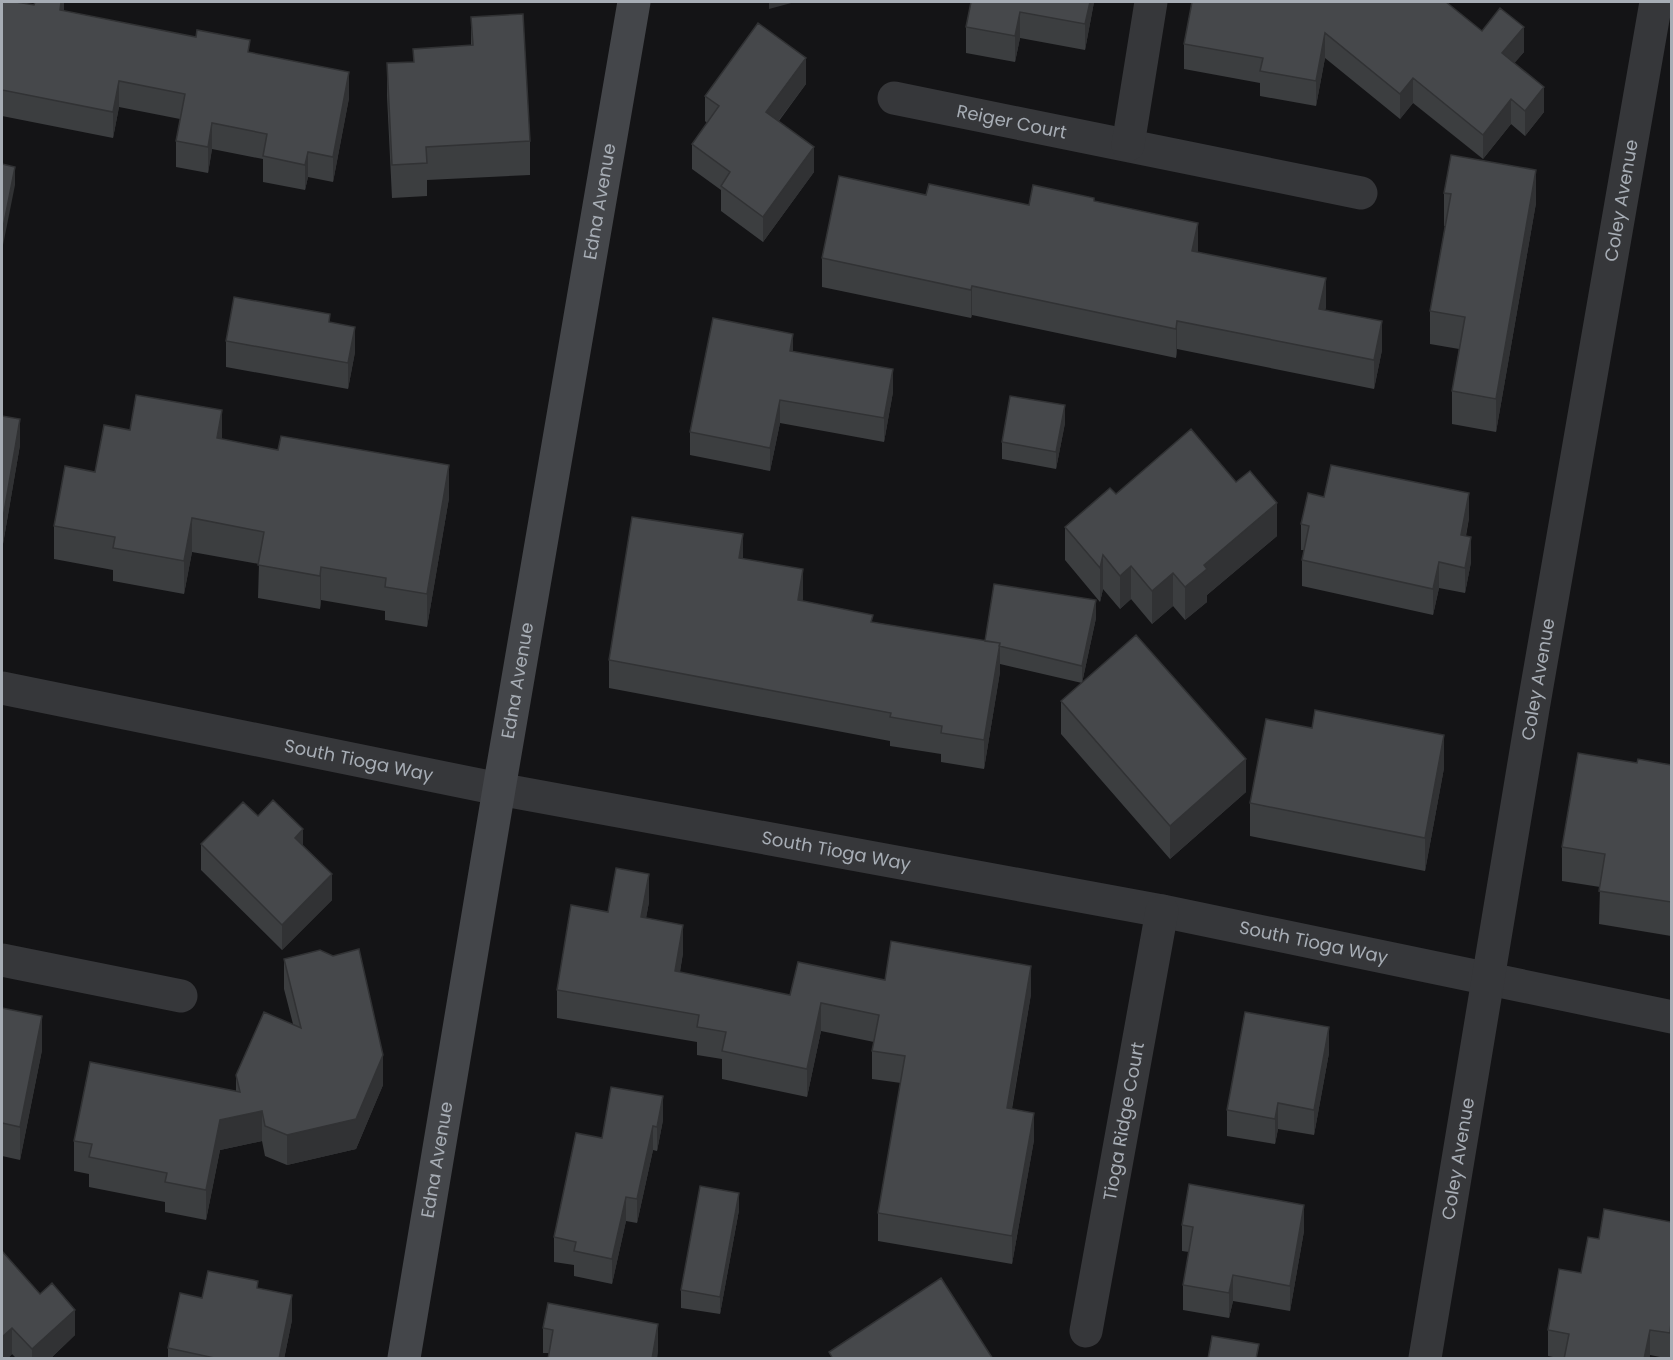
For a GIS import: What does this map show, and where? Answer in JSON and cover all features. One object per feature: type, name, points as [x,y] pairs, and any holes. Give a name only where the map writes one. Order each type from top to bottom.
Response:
[{"type":"street","name":"Edna Avenue","points":[[404,1359],[634,2]]},
{"type":"street","points":[[1128,145],[1151,2]]},
{"type":"street","name":"Coley Avenue","points":[[1425,1359],[1533,709],[1656,2]]},
{"type":"street","name":"Reiger Court","points":[[894,98],[1361,193]]},
{"type":"street","name":"South Tioga Way","points":[[2,693],[499,789],[1162,911],[1671,1017]]},
{"type":"street","name":"Tioga Ridge Court","points":[[1086,1331],[1162,911]]},
{"type":"street","points":[[2,960],[181,996]]},
{"type":"building","points":[[2,2],[34,5],[35,2],[61,2],[60,10],[196,37],[197,30],[250,40],[248,52],[349,72],[333,157],[308,152],[305,165],[263,156],[267,134],[212,123],[208,147],[176,141],[185,94],[119,81],[113,112],[2,90]]},
{"type":"building","points":[[971,2],[1090,2],[1085,24],[1020,12],[1015,36],[966,27]]},
{"type":"building","points":[[1192,2],[1446,2],[1482,31],[1500,8],[1524,27],[1502,53],[1544,87],[1525,111],[1511,99],[1483,135],[1413,78],[1400,94],[1325,33],[1316,81],[1260,71],[1263,58],[1184,44]]},
{"type":"building","points":[[523,14],[530,141],[426,147],[427,163],[392,165],[387,63],[414,62],[413,49],[473,45],[471,17]]},
{"type":"building","points":[[758,23],[806,58],[766,112],[814,147],[763,217],[721,186],[730,172],[692,144],[719,106],[705,96]]},
{"type":"building","points":[[1451,155],[1536,170],[1496,399],[1452,391],[1465,317],[1430,311],[1451,194],[1444,193]]},
{"type":"building","points":[[2,164],[15,167],[2,233]]},
{"type":"building","points":[[839,176],[926,195],[929,184],[1029,205],[1033,185],[1094,198],[1094,201],[1198,223],[1192,251],[1326,278],[1319,309],[1382,321],[1374,360],[1177,321],[1176,329],[972,286],[971,290],[822,258]]},
{"type":"building","points":[[234,297],[330,314],[329,322],[355,327],[348,363],[226,341]]},
{"type":"building","points":[[713,318],[793,334],[790,351],[893,369],[884,418],[780,400],[770,448],[690,432]]},
{"type":"building","points":[[136,395],[222,410],[217,438],[278,450],[281,436],[449,465],[427,594],[385,587],[386,578],[321,567],[320,576],[258,565],[264,532],[192,518],[184,561],[113,548],[115,537],[54,526],[65,466],[95,472],[104,425],[130,430]]},
{"type":"building","points":[[1010,396],[1065,405],[1056,452],[1002,442]]},
{"type":"building","points":[[2,416],[20,419],[3,518],[2,518]]},
{"type":"building","points":[[1191,429],[1236,482],[1250,471],[1277,503],[1204,565],[1207,569],[1185,587],[1173,573],[1152,591],[1131,566],[1120,576],[1103,555],[1100,568],[1065,527],[1110,488],[1116,494]]},
{"type":"building","points":[[1331,465],[1469,493],[1461,535],[1471,537],[1465,568],[1439,562],[1433,589],[1302,560],[1309,526],[1301,524],[1308,493],[1324,497]]},
{"type":"building","points":[[632,517],[743,534],[739,558],[803,569],[798,600],[873,615],[871,622],[1000,643],[984,740],[941,733],[942,726],[890,717],[891,713],[609,660]]},
{"type":"building","points":[[994,584],[1096,600],[1082,666],[999,646],[1000,643],[985,641]]},
{"type":"building","points":[[1136,635],[1246,759],[1170,826],[1061,701]]},
{"type":"building","points":[[1315,710],[1444,735],[1425,838],[1250,803],[1266,719],[1312,728]]},
{"type":"building","points":[[1578,753],[1637,763],[1638,759],[1671,765],[1671,902],[1599,891],[1605,854],[1562,847]]},
{"type":"building","points":[[273,800],[303,829],[295,838],[332,874],[282,925],[201,844],[243,802],[258,816]]},
{"type":"building","points":[[616,868],[649,874],[641,917],[683,925],[675,971],[790,995],[798,962],[885,980],[891,941],[1031,966],[1007,1108],[1034,1113],[1012,1236],[878,1213],[905,1056],[872,1051],[879,1015],[821,1003],[807,1069],[722,1051],[726,1032],[697,1027],[699,1015],[557,990],[571,905],[608,912]]},
{"type":"building","points":[[359,949],[383,1055],[356,1119],[287,1135],[265,1126],[262,1111],[220,1120],[206,1190],[165,1182],[167,1173],[89,1157],[92,1144],[74,1141],[90,1062],[240,1092],[236,1075],[264,1012],[301,1028],[284,959],[320,950],[333,956]]},
{"type":"building","points":[[2,1008],[42,1016],[20,1127],[2,1123]]},
{"type":"building","points":[[1245,1012],[1329,1027],[1314,1110],[1278,1103],[1275,1119],[1227,1110]]},
{"type":"building","points":[[611,1087],[663,1096],[657,1127],[653,1126],[637,1199],[626,1197],[612,1259],[574,1251],[576,1242],[554,1237],[576,1133],[602,1138]]},
{"type":"building","points":[[1189,1184],[1304,1205],[1290,1286],[1233,1275],[1229,1293],[1183,1285],[1193,1227],[1182,1225]]},
{"type":"building","points":[[700,1186],[739,1193],[720,1297],[681,1290]]},
{"type":"building","points":[[1604,1209],[1671,1222],[1670,1333],[1650,1330],[1644,1359],[1564,1359],[1569,1334],[1548,1330],[1559,1269],[1581,1273],[1588,1237],[1599,1239]]},
{"type":"building","points":[[2,1251],[40,1294],[52,1283],[75,1310],[32,1349],[12,1328],[2,1337]]},
{"type":"building","points":[[208,1271],[258,1281],[257,1288],[292,1295],[279,1359],[219,1359],[168,1348],[180,1293],[202,1298]]},
{"type":"building","points":[[941,1278],[993,1359],[833,1359],[829,1352]]},
{"type":"building","points":[[548,1303],[658,1324],[652,1359],[548,1359],[553,1330],[543,1328]]},
{"type":"building","points":[[1212,1336],[1259,1344],[1256,1359],[1208,1359]]}]
